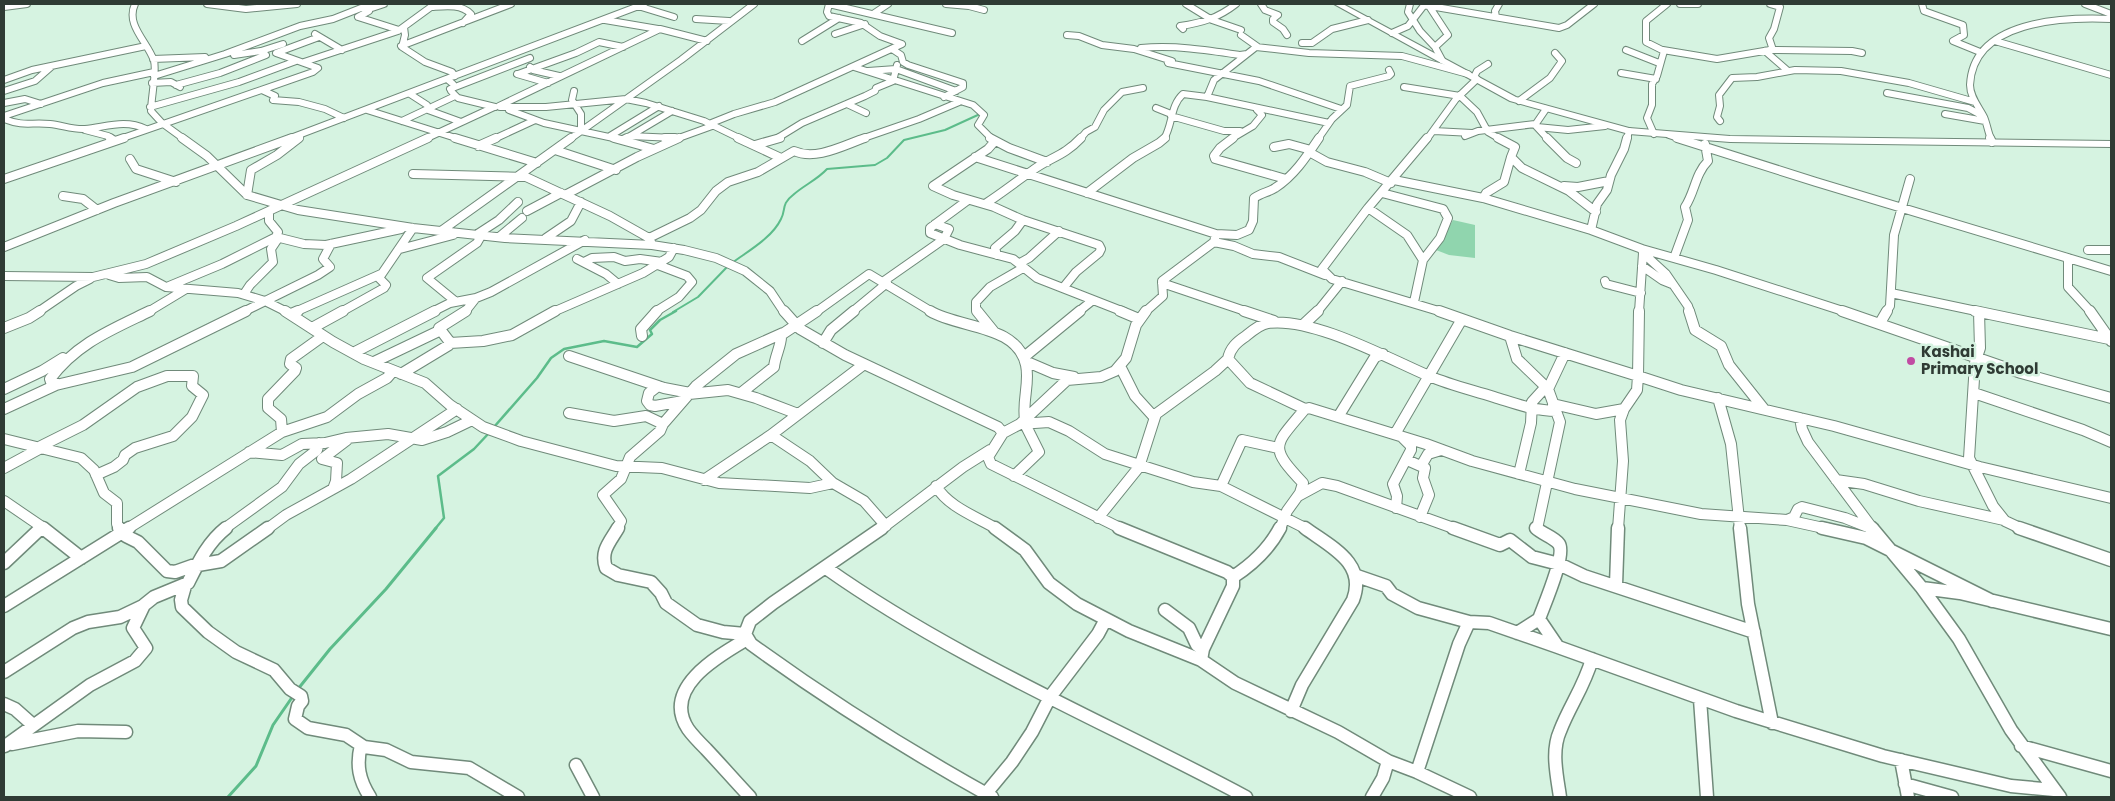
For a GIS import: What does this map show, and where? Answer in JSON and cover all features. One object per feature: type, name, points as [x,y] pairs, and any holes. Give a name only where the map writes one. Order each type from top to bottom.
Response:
[{"type":"street","points":[[4,7],[27,4]]},
{"type":"street","points":[[134,4],[132,10],[133,18],[153,59],[154,77],[150,107],[156,118],[207,156],[248,194],[280,206],[298,210],[410,228],[478,236],[650,241],[732,263],[747,271],[769,290],[789,320],[823,343],[863,365],[989,422],[998,427],[1003,433]]},
{"type":"street","points":[[206,4],[246,9],[297,4]]},
{"type":"street","points":[[4,118],[103,83],[154,77],[300,26],[333,19],[361,8],[384,4]]},
{"type":"street","points":[[401,46],[511,4]]},
{"type":"street","points":[[441,231],[660,77],[707,41],[729,21],[754,4]]},
{"type":"street","points":[[499,237],[524,214],[616,170],[691,131],[711,125],[734,114],[775,102],[892,50],[901,43],[880,36],[865,24],[828,14],[829,4],[952,33]]},
{"type":"street","points":[[872,14],[888,4]]},
{"type":"street","points":[[946,4],[969,6],[984,10]]},
{"type":"street","points":[[1186,4],[1192,10],[1241,32],[1258,47]]},
{"type":"street","points":[[1183,29],[1180,26],[1203,23],[1221,15],[1236,4]]},
{"type":"street","points":[[1261,4],[1265,10],[1278,16],[1274,18],[1274,22],[1282,28],[1287,36]]},
{"type":"street","points":[[1338,4],[1519,101],[1605,126],[1704,142],[1902,208],[2111,271]]},
{"type":"street","points":[[1410,4],[1407,11],[1435,47],[1442,60]]},
{"type":"street","points":[[1496,17],[1495,11],[1499,4]]},
{"type":"street","points":[[1426,5],[1562,28],[1594,4]]},
{"type":"street","points":[[1667,4],[1646,21],[1646,42],[1662,50],[1717,59],[1767,50],[1852,50],[1862,53]]},
{"type":"street","points":[[1680,4],[1698,4]]},
{"type":"street","points":[[1767,50],[1772,47],[1769,38],[1774,29],[1780,7],[1770,4]]},
{"type":"street","points":[[1922,4],[1924,11],[1963,25],[1964,35],[1953,41],[1980,52]]},
{"type":"street","points":[[2086,4],[2111,14]]},
{"type":"street","points":[[304,62],[402,29],[433,5],[450,5],[468,10],[471,14],[462,24]]},
{"type":"street","points":[[4,247],[97,210],[410,94],[641,5],[650,7],[665,16],[674,17]]},
{"type":"street","points":[[1392,33],[1404,29],[1426,5]]},
{"type":"street","points":[[1426,5],[1448,35],[1435,47]]},
{"type":"street","points":[[176,85],[214,75],[279,51],[359,16],[374,7]]},
{"type":"street","points":[[2096,8],[2111,9]]},
{"type":"street","points":[[359,16],[361,19],[402,29],[406,35],[401,46]]},
{"type":"street","points":[[649,27],[665,16]]},
{"type":"street","points":[[802,41],[839,18]]},
{"type":"street","points":[[696,19],[729,21]]},
{"type":"street","points":[[2090,19],[2111,26]]},
{"type":"street","points":[[1992,142],[1970,86],[1971,73],[1980,52],[1995,41],[2032,23],[2111,19]]},
{"type":"street","points":[[1302,43],[1312,43],[1332,29],[1368,20]]},
{"type":"street","points":[[599,21],[617,21],[660,29],[707,41]]},
{"type":"street","points":[[835,34],[865,24]]},
{"type":"street","points":[[300,26],[342,50]]},
{"type":"street","points":[[4,283],[28,275],[64,278],[109,275],[168,256],[269,213],[280,206],[548,83],[559,76],[594,62],[660,29]]},
{"type":"street","points":[[1067,34],[1079,36],[1102,45],[1132,48],[1172,46],[1240,55],[1246,54]]},
{"type":"street","points":[[153,59],[215,57],[261,51],[316,35]]},
{"type":"street","points":[[1995,41],[2111,75]]},
{"type":"street","points":[[518,74],[530,68],[576,53],[599,42],[623,47]]},
{"type":"street","points":[[4,80],[53,66],[146,46]]},
{"type":"street","points":[[401,46],[425,62],[452,72],[453,84],[450,89]]},
{"type":"street","points":[[1207,98],[1214,80],[1254,48],[1258,47],[1309,53],[1407,56],[1473,77]]},
{"type":"street","points":[[1132,48],[1167,60],[1168,63],[1263,82],[1341,109]]},
{"type":"street","points":[[1270,57],[1276,49]]},
{"type":"street","points":[[892,50],[902,55],[903,62]]},
{"type":"street","points":[[1626,50],[1659,63]]},
{"type":"street","points":[[1654,134],[1647,118],[1652,105],[1652,84],[1656,79],[1663,53],[1662,50]]},
{"type":"street","points":[[1767,50],[1788,71]]},
{"type":"street","points":[[4,179],[146,128],[215,107],[309,74],[318,69],[304,62],[276,54],[279,51]]},
{"type":"street","points":[[515,53],[570,71]]},
{"type":"street","points":[[1519,101],[1527,98],[1534,89],[1544,84],[1555,74],[1562,61],[1555,54]]},
{"type":"street","points":[[502,58],[559,76]]},
{"type":"street","points":[[450,89],[530,58]]},
{"type":"street","points":[[150,107],[239,82],[296,60]]},
{"type":"street","points":[[755,145],[779,138],[802,123],[892,81],[895,67],[903,62]]},
{"type":"street","points":[[903,62],[964,83],[963,87],[944,97]]},
{"type":"street","points":[[1325,275],[1322,269],[1368,208],[1393,181],[1434,130],[1477,71],[1488,64]]},
{"type":"street","points":[[484,65],[548,83]]},
{"type":"street","points":[[4,91],[35,81],[53,66]]},
{"type":"street","points":[[854,67],[892,81],[973,105],[983,114],[978,125],[980,129],[995,141],[1047,162]]},
{"type":"street","points":[[865,71],[896,69],[956,91]]},
{"type":"street","points":[[1206,71],[1229,69]]},
{"type":"street","points":[[1162,283],[1215,238],[1248,232],[1251,228],[1254,198],[1275,189],[1297,170],[1329,123],[1347,103],[1351,85],[1389,76],[1391,74],[1389,70]]},
{"type":"street","points":[[1206,71],[1212,75],[1214,80]]},
{"type":"street","points":[[1720,121],[1717,117],[1717,110],[1720,106],[1719,95],[1732,78],[1750,78],[1788,71],[1832,71],[1881,77],[1922,85],[1975,102]]},
{"type":"street","points":[[1621,73],[1656,79]]},
{"type":"street","points":[[214,75],[239,82],[275,96],[273,100],[282,102],[291,100],[316,106],[330,110],[344,118]]},
{"type":"street","points":[[154,77],[171,82],[197,94],[215,107]]},
{"type":"street","points":[[1404,87],[1460,96],[1477,112],[1486,130],[1515,148],[1504,182],[1486,193],[1483,198]]},
{"type":"street","points":[[985,204],[1047,162],[1073,148],[1086,132],[1095,127],[1104,110],[1122,92],[1143,88]]},
{"type":"street","points":[[450,89],[455,96],[471,102],[497,107],[535,120],[581,131],[626,138],[678,138]]},
{"type":"street","points":[[1904,90],[1935,102]]},
{"type":"street","points":[[574,91],[572,100],[582,116],[583,124],[581,131]]},
{"type":"street","points":[[1887,93],[1968,108],[1984,119]]},
{"type":"street","points":[[410,94],[427,106],[428,110],[461,122]]},
{"type":"street","points":[[1087,192],[1140,153],[1164,139],[1168,131],[1171,115],[1182,95],[1207,98],[1262,112],[1329,123]]},
{"type":"street","points":[[402,121],[455,96]]},
{"type":"street","points":[[4,103],[25,99],[41,104]]},
{"type":"street","points":[[497,107],[546,107],[626,100],[672,110],[711,125],[781,158]]},
{"type":"street","points":[[650,241],[701,210],[716,190],[728,182],[758,172],[794,150],[812,155],[830,150],[919,119],[959,102]]},
{"type":"street","points":[[846,104],[866,113]]},
{"type":"street","points":[[610,136],[659,106]]},
{"type":"street","points":[[1156,108],[1171,115],[1224,131],[1244,131]]},
{"type":"street","points":[[367,110],[537,164]]},
{"type":"street","points":[[626,138],[672,110]]},
{"type":"street","points":[[1536,126],[1546,110]]},
{"type":"street","points":[[1262,112],[1256,125],[1232,137],[1221,146],[1214,156],[1215,159],[1286,179]]},
{"type":"street","points":[[1945,114],[1984,119]]},
{"type":"street","points":[[4,118],[20,125],[48,124],[84,129],[108,136],[113,140]]},
{"type":"street","points":[[478,146],[535,120]]},
{"type":"street","points":[[84,129],[106,124],[138,125],[146,128]]},
{"type":"street","points":[[1536,126],[1567,158],[1576,163]]},
{"type":"street","points":[[1468,134],[1486,130],[1536,126],[1573,129]]},
{"type":"street","points":[[1547,136],[1573,129],[1605,126]]},
{"type":"street","points":[[1434,130],[1495,137]]},
{"type":"street","points":[[1591,230],[1597,204],[1605,193],[1624,149],[1629,131]]},
{"type":"street","points":[[248,194],[251,170],[290,146],[304,133]]},
{"type":"street","points":[[626,138],[654,149]]},
{"type":"street","points":[[995,141],[988,149],[933,186],[968,200],[985,204],[1023,220],[1096,243],[1101,247],[1101,250],[1094,258],[1076,272],[1063,288]]},
{"type":"street","points":[[1704,142],[2111,144]]},
{"type":"street","points":[[1674,258],[1688,220],[1685,207],[1694,192],[1702,166],[1708,161],[1704,142]]},
{"type":"street","points":[[1274,147],[1289,144],[1310,151],[1320,159]]},
{"type":"street","points":[[555,150],[616,170]]},
{"type":"street","points":[[975,157],[1087,192],[1215,238],[1253,254],[1279,257],[1342,281],[1414,302],[1510,336],[1653,382],[2111,498]]},
{"type":"street","points":[[130,159],[136,169],[176,182]]},
{"type":"street","points":[[1302,160],[1320,159],[1393,181],[1483,198],[1591,230],[1643,251],[1674,258],[1880,323],[2050,382],[2111,398]]},
{"type":"street","points":[[1510,159],[1518,166],[1569,191],[1596,212]]},
{"type":"street","points":[[413,174],[518,176],[528,178],[610,216],[650,241]]},
{"type":"street","points":[[1880,323],[1890,306],[1892,293],[1892,252],[1897,222],[1910,179]]},
{"type":"street","points":[[1556,184],[1578,187],[1609,181]]},
{"type":"street","points":[[1382,193],[1443,209],[1447,214],[1448,218],[1440,238],[1423,260],[1414,302]]},
{"type":"street","points":[[63,196],[83,199],[97,210]]},
{"type":"street","points":[[968,200],[935,224],[929,230],[930,233],[968,248],[997,255],[1022,266],[1035,276],[1093,300],[1108,304],[1139,320]]},
{"type":"street","points":[[455,301],[427,278],[477,244],[478,236],[518,202]]},
{"type":"street","points":[[546,238],[571,221],[581,202]]},
{"type":"street","points":[[1368,208],[1407,235],[1423,260]]},
{"type":"street","points":[[269,213],[298,210]]},
{"type":"street","points":[[244,294],[250,284],[272,262],[270,256],[271,248],[278,232],[269,221],[269,213]]},
{"type":"street","points":[[997,255],[995,248],[1011,235],[1023,220]]},
{"type":"street","points":[[166,287],[207,271],[277,237],[313,245],[331,244],[410,228]]},
{"type":"street","points":[[312,328],[384,288],[386,285],[379,278],[400,249],[410,228]]},
{"type":"street","points":[[995,332],[976,309],[976,302],[990,287],[1022,266],[1059,231]]},
{"type":"street","points":[[400,249],[458,234]]},
{"type":"street","points":[[823,343],[831,330],[886,282],[944,239]]},
{"type":"street","points":[[353,353],[455,301],[476,298],[491,292],[585,240]]},
{"type":"street","points":[[4,410],[58,384],[132,367],[328,270],[330,267],[323,260],[331,244]]},
{"type":"street","points":[[4,606],[282,432],[327,416],[358,394],[447,347],[450,343],[483,342],[512,335],[558,309],[572,305],[660,263],[673,253],[674,248]]},
{"type":"street","points":[[2088,250],[2111,250]]},
{"type":"street","points":[[1616,585],[1618,517],[1623,461],[1620,420],[1624,409],[1637,390],[1638,319],[1643,251]]},
{"type":"street","points":[[1643,251],[1656,263],[1688,306],[1696,330],[1721,346],[1729,365],[1764,410]]},
{"type":"street","points":[[618,284],[606,274],[580,261],[592,258],[614,257],[625,260],[640,259],[660,263],[687,276],[692,282],[679,299],[660,308],[648,319],[641,329],[642,336]]},
{"type":"street","points":[[2068,258],[2068,287],[2087,306],[2110,340]]},
{"type":"street","points":[[1642,271],[1672,284]]},
{"type":"street","points":[[291,314],[381,274]]},
{"type":"street","points":[[1014,476],[1038,452],[1023,422],[1027,370],[1024,359],[1009,340],[995,332],[940,317],[886,282],[869,274],[796,326],[736,354],[687,396],[663,424],[660,431],[635,451],[625,466],[623,476],[618,484],[603,494],[621,521],[604,550],[603,557],[606,568],[618,575],[651,582],[661,593],[666,603],[697,625],[746,636],[764,654],[830,700],[987,796],[1023,746],[1050,697],[1098,634],[1106,619]]},
{"type":"street","points":[[109,275],[119,278],[147,277],[166,287],[244,294],[265,301],[291,314],[323,336],[353,353],[397,373],[425,383],[472,420],[491,431],[520,441],[607,464],[662,468],[719,483],[810,488],[833,483]]},
{"type":"street","points":[[4,276],[16,278]]},
{"type":"street","points":[[4,328],[29,318],[76,286],[93,277]]},
{"type":"street","points":[[1303,325],[1322,307],[1342,281]]},
{"type":"street","points":[[1604,281],[1606,284],[1617,288],[1641,293]]},
{"type":"street","points":[[750,797],[681,719],[679,708],[688,684],[719,655],[746,636],[750,621],[886,526],[936,486],[990,450],[1003,433],[1023,422],[1067,380],[1106,376],[1120,366],[1129,353],[1139,320],[1163,296],[1162,283]]},
{"type":"street","points":[[1162,283],[1277,322],[1303,325],[1383,354],[1429,376],[1500,400],[1532,408],[1555,407],[1596,416],[1624,409]]},
{"type":"street","points":[[4,389],[42,371],[114,328],[186,289]]},
{"type":"street","points":[[1399,299],[1417,291]]},
{"type":"street","points":[[1892,293],[2110,340]]},
{"type":"street","points":[[450,343],[441,330],[441,325],[472,307],[476,298]]},
{"type":"street","points":[[1024,359],[1093,300]]},
{"type":"street","points":[[1979,312],[1980,348],[1977,358],[1969,441],[1971,464],[1993,506],[2006,520]]},
{"type":"street","points":[[1398,435],[1409,407],[1462,319]]},
{"type":"street","points":[[1098,518],[1140,467],[1150,437],[1154,417],[1159,411],[1222,366],[1237,342],[1264,324],[1277,322]]},
{"type":"street","points":[[374,362],[441,330]]},
{"type":"street","points":[[741,393],[774,367],[776,352],[782,342],[783,333]]},
{"type":"street","points":[[282,432],[281,419],[268,408],[268,399],[295,371],[296,368],[290,364],[291,358],[323,336]]},
{"type":"street","points":[[1510,336],[1517,359],[1548,389],[1560,422],[1545,481],[1536,528],[1540,533],[1558,542],[1561,547],[1559,564],[1552,578],[1539,619],[1517,633]]},
{"type":"street","points":[[1519,474],[1531,423],[1532,402],[1537,396],[1548,389],[1565,353]]},
{"type":"street","points":[[1338,417],[1373,361],[1376,357],[1383,354]]},
{"type":"street","points":[[58,384],[51,382],[50,379],[68,356]]},
{"type":"street","points":[[569,356],[687,396]]},
{"type":"street","points":[[1024,359],[1053,373],[1074,378]]},
{"type":"street","points":[[1228,359],[1250,383],[1305,410]]},
{"type":"street","points":[[704,480],[771,435],[863,365]]},
{"type":"street","points":[[1120,366],[1135,396],[1154,417]]},
{"type":"street","points":[[4,468],[83,425],[137,387],[167,376],[193,376],[191,380],[192,386],[203,395],[192,418],[173,436],[135,448],[125,454],[123,460],[114,467],[96,476]]},
{"type":"street","points":[[658,386],[648,397],[647,401],[650,405],[655,406],[687,396],[723,389],[741,393],[798,414]]},
{"type":"street","points":[[1974,393],[2083,430],[2111,442]]},
{"type":"street","points":[[1718,398],[1727,424],[1740,517],[1746,590],[1772,723]]},
{"type":"street","points":[[1233,577],[1250,566],[1264,553],[1274,540],[1288,509],[1303,488],[1303,483],[1283,462],[1278,448],[1282,436],[1305,410],[1313,408],[1472,461],[1545,481],[1701,514],[1787,520],[1861,536],[1992,600]]},
{"type":"street","points":[[4,439],[81,458],[90,465],[104,493],[117,503],[117,524],[126,536],[138,542],[167,571],[175,572],[197,565],[221,561],[286,515],[333,489],[457,409]]},
{"type":"street","points":[[569,412],[614,421],[646,416],[663,424]]},
{"type":"street","points":[[1800,418],[1802,429],[1808,442],[1873,529],[1922,588],[1960,639],[2021,746],[2057,793]]},
{"type":"street","points":[[249,452],[282,455],[302,444],[388,434],[412,439],[426,439],[472,420]]},
{"type":"street","points":[[1023,422],[1049,422],[1069,431],[1109,456],[1193,482],[1221,486],[1317,536],[1340,553],[1353,566],[1357,576],[1358,587],[1302,685],[1291,711]]},
{"type":"street","points":[[771,435],[810,462],[833,483],[864,501],[878,514],[886,526]]},
{"type":"street","points":[[1398,435],[1411,446],[1425,468],[1423,478],[1428,496],[1420,517]]},
{"type":"street","points":[[333,489],[337,463],[322,459],[350,437]]},
{"type":"street","points":[[1221,486],[1242,440],[1278,448]]},
{"type":"street","points":[[319,443],[317,450],[299,464],[282,487],[217,535],[185,586],[181,604],[208,632],[236,652],[274,670],[290,689],[301,696],[302,700],[295,714],[297,723],[308,728],[346,735],[361,745],[386,750],[403,759],[418,763],[469,768],[518,797]]},
{"type":"street","points":[[1396,508],[1397,496],[1393,484],[1412,452],[1411,446]]},
{"type":"street","points":[[990,450],[988,457],[991,464],[1098,518],[1149,541],[1220,568],[1233,577]]},
{"type":"street","points":[[1422,466],[1428,454],[1442,450]]},
{"type":"street","points":[[1407,460],[1422,466]]},
{"type":"street","points":[[1836,480],[1864,484],[1919,501],[2006,520],[2040,538],[2111,560]]},
{"type":"street","points":[[1297,496],[1317,485],[1327,483],[1500,545],[1510,540],[1532,556],[1559,564],[1576,573],[1754,632]]},
{"type":"street","points":[[936,486],[941,495],[951,503],[1023,549],[1033,560],[1043,577],[1056,590],[1082,607],[1106,619],[1202,655]]},
{"type":"street","points":[[4,501],[42,527],[81,558]]},
{"type":"street","points":[[1787,520],[1794,517],[1798,508],[1802,507],[1845,518],[1873,529]]},
{"type":"street","points":[[4,563],[42,527]]},
{"type":"street","points":[[826,568],[901,616],[1004,674],[1148,744],[1246,797]]},
{"type":"street","points":[[1552,578],[1576,573]]},
{"type":"street","points":[[1357,576],[1386,586],[1392,594],[1418,608],[1469,622],[1488,624],[1517,633],[1772,723],[1901,760],[2011,786],[2057,793]]},
{"type":"street","points":[[1202,655],[1233,586],[1233,577]]},
{"type":"street","points":[[4,672],[73,628],[88,622],[120,617],[165,592],[185,586]]},
{"type":"street","points":[[1922,588],[1992,600],[2111,629]]},
{"type":"street","points":[[5,746],[91,684],[128,667],[143,654],[146,648],[145,643],[132,628],[144,605]]},
{"type":"street","points":[[1164,610],[1189,628],[1202,655],[1217,672],[1357,743],[1388,761],[1417,772],[1470,797]]},
{"type":"street","points":[[1539,619],[1558,647]]},
{"type":"street","points":[[1720,622],[1740,622],[1751,619]]},
{"type":"street","points":[[1417,772],[1458,644],[1469,622]]},
{"type":"street","points":[[1560,797],[1555,759],[1559,732],[1586,680],[1592,659]]},
{"type":"street","points":[[1700,699],[1708,797]]},
{"type":"street","points":[[4,704],[15,709],[33,725]]},
{"type":"street","points":[[5,746],[19,741],[78,731],[126,732]]},
{"type":"street","points":[[361,745],[357,762],[358,771],[361,783],[370,797]]},
{"type":"street","points":[[2021,746],[2111,770]]},
{"type":"street","points":[[1901,760],[1907,790],[1952,797]]},
{"type":"street","points":[[1372,797],[1383,778],[1388,761]]},
{"type":"street","points":[[576,765],[593,797]]},
{"type":"green space","points":[[1453,220],[1475,225],[1475,258],[1449,255],[1436,250]]},
{"type":"waterway","points":[[732,263],[759,244],[772,232],[781,219],[785,204],[789,198],[827,169],[875,165],[887,158],[904,140],[945,130],[980,114]]},
{"type":"waterway","points":[[673,312],[698,297],[728,266]]},
{"type":"waterway","points":[[494,427],[537,378],[551,358],[564,349],[604,341],[637,347],[652,334],[650,330],[660,320],[676,311]]},
{"type":"waterway","points":[[435,529],[444,518],[438,476],[474,449],[489,433]]},
{"type":"waterway","points":[[298,689],[330,649],[386,589],[436,528]]},
{"type":"waterway","points":[[228,797],[256,766],[273,725],[293,696]]},
{"type":"place","name":"Kashai Primary School","points":[[1911,361]]}]
